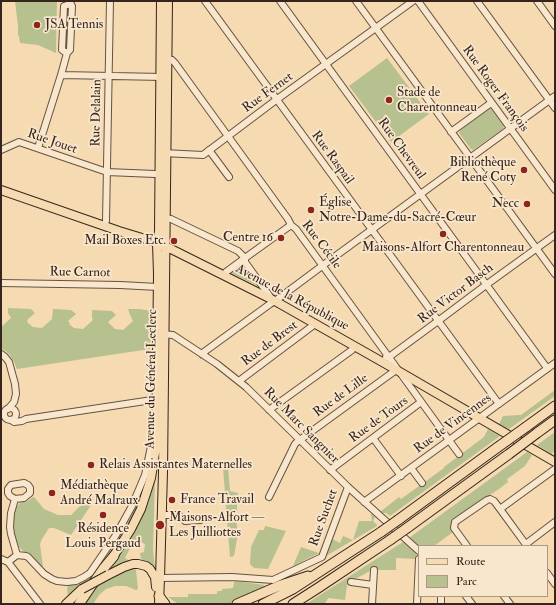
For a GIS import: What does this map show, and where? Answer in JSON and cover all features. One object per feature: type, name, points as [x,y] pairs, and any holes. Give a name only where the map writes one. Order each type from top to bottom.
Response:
[{"type":"highway","points":[[263,604],[293,589],[381,532],[555,406]]},
{"type":"highway","points":[[293,604],[390,540],[555,420]]},
{"type":"highway","points":[[79,604],[103,569],[114,556]]},
{"type":"highway","points":[[237,604],[293,580],[317,574]]},
{"type":"highway","points":[[246,604],[282,587],[293,580]]},
{"type":"main road","name":"Avenue du Général Leclerc","points":[[161,1],[164,58],[163,153],[166,182],[166,246],[161,289]]},
{"type":"main road","name":"Avenue du Général Leclerc","points":[[164,58],[168,1]]},
{"type":"main road","name":"Avenue du Général Leclerc","points":[[160,602],[162,515],[160,400],[161,289],[157,243],[159,230],[159,174],[163,153]]},
{"type":"main road","name":"Avenue de la République","points":[[1,190],[166,246],[275,301],[555,462]]},
{"type":"main road","name":"Avenue du Général Leclerc","points":[[82,604],[131,529],[141,509],[149,486],[154,463],[156,448],[156,421],[160,400]]},
{"type":"main road","points":[[66,604],[82,589],[124,567],[133,564],[146,566],[150,569],[155,577],[160,602]]},
{"type":"street","name":"Rue Delalain","points":[[104,226],[106,221],[110,1]]},
{"type":"street","name":"Rue Raspail","points":[[205,1],[499,404]]},
{"type":"street","name":"Rue Chevreul","points":[[280,1],[547,368]]},
{"type":"street","points":[[356,1],[555,274]]},
{"type":"street","name":"Rue Fernet","points":[[163,153],[203,155],[413,1]]},
{"type":"street","name":"Rue Roger François","points":[[418,1],[555,190]]},
{"type":"street","points":[[477,1],[555,108]]},
{"type":"street","points":[[537,1],[555,26]]},
{"type":"street","points":[[38,148],[67,55],[70,50],[71,4],[64,6],[62,50],[67,55]]},
{"type":"street","name":"Rue Cécile","points":[[164,58],[175,63],[291,225],[296,229],[459,454]]},
{"type":"street","points":[[61,75],[164,77]]},
{"type":"street","points":[[203,355],[204,352],[555,96]]},
{"type":"street","points":[[451,132],[491,103]]},
{"type":"street","name":"Rue Jouet","points":[[1,150],[18,142],[107,172],[159,174]]},
{"type":"street","points":[[209,150],[229,177]]},
{"type":"street","points":[[159,174],[166,182]]},
{"type":"street","points":[[166,218],[238,251],[269,296],[275,301]]},
{"type":"street","points":[[224,275],[244,258],[291,225]]},
{"type":"street","name":"Rue Victor Basch","points":[[381,361],[389,357],[555,235]]},
{"type":"street","name":"Rue Carnot","points":[[1,283],[120,285],[161,289]]},
{"type":"street","name":"Rue de Brest","points":[[239,381],[315,324]]},
{"type":"street","name":"Rue Marc Sangnier","points":[[161,334],[173,335],[239,381],[330,470],[418,550]]},
{"type":"street","points":[[269,410],[355,347]]},
{"type":"street","points":[[1,354],[9,362],[14,378],[16,394],[8,414],[26,419],[160,400]]},
{"type":"street","name":"Rue de Vincennes","points":[[364,502],[555,363]]},
{"type":"street","name":"Rue de Lille","points":[[300,440],[398,371]]},
{"type":"street","name":"Rue de Tours","points":[[330,470],[421,402]]},
{"type":"street","points":[[8,562],[18,555],[26,556],[44,574],[57,581],[76,581],[90,573],[116,535],[137,497],[145,475],[156,421]]},
{"type":"street","points":[[373,438],[401,476]]},
{"type":"street","points":[[269,498],[295,444],[300,440]]},
{"type":"street","points":[[411,468],[422,483]]},
{"type":"street","points":[[500,509],[555,469]]},
{"type":"street","name":"Rue Suchet","points":[[160,578],[232,578],[273,580],[322,557],[348,487]]},
{"type":"street","points":[[15,499],[11,513],[10,527],[18,555]]},
{"type":"street","points":[[466,545],[454,528],[455,522],[486,500],[490,499],[494,501],[527,545],[555,522]]},
{"type":"street","points":[[162,515],[179,515],[185,521],[200,520]]},
{"type":"street","points":[[1,559],[8,562],[40,604]]},
{"type":"street","points":[[372,604],[374,570]]},
{"type":"street","points":[[551,575],[555,584]]},
{"type":"street","points":[[351,582],[373,586]]},
{"type":"street","points":[[417,604],[418,582]]},
{"type":"green space","name":"JSA Tennis","points":[[15,1],[57,1],[56,53],[38,45],[20,43]]},
{"type":"green space","name":"Stade de Charentonneau","points":[[387,58],[429,114],[391,142],[349,86]]},
{"type":"green space","points":[[490,108],[504,125],[503,129],[473,150],[459,133],[460,130]]},
{"type":"green space","points":[[242,264],[258,286],[231,273]]},
{"type":"green space","points":[[8,308],[31,309],[35,313],[27,320],[28,323],[33,327],[42,328],[52,319],[53,309],[71,310],[76,314],[68,321],[70,323],[69,324],[74,328],[83,329],[93,320],[92,310],[112,311],[116,315],[108,322],[115,329],[123,330],[133,321],[128,309],[151,311],[150,349],[17,369],[9,354],[1,348],[1,327],[11,318],[8,313]]},
{"type":"green space","points":[[555,390],[555,396],[509,429],[499,424],[503,416],[521,415]]},
{"type":"green space","points":[[488,429],[500,436],[390,516],[386,513],[382,514],[380,512],[399,497],[401,499],[444,468],[484,437]]},
{"type":"green space","points":[[555,432],[555,449],[552,454],[537,445]]},
{"type":"green space","points":[[158,450],[155,478],[153,550],[155,570],[141,559],[140,553],[144,552],[145,544],[135,539],[125,558],[131,562],[105,574],[133,532]]},
{"type":"green space","points":[[527,452],[532,455],[525,466],[507,479],[508,482],[454,519],[451,527],[453,532],[435,545],[418,546],[409,538]]},
{"type":"green space","points":[[228,467],[230,491],[238,493],[236,520],[238,533],[234,556],[230,557],[223,468]]},
{"type":"green space","points":[[149,472],[137,508],[123,534],[94,579],[81,586],[68,596],[68,586],[94,572],[101,564],[135,507]]},
{"type":"green space","points":[[33,497],[44,509],[58,515],[71,515],[84,502],[91,505],[71,535],[54,528],[49,528],[40,544],[43,567],[32,555],[24,552],[19,547],[13,530],[15,508],[21,502],[28,501]]},
{"type":"green space","points":[[371,513],[375,517],[373,521],[377,526],[326,556],[332,539],[340,543],[343,536],[353,540],[359,521],[372,521]]},
{"type":"green space","points":[[265,526],[286,531],[268,569],[254,568],[250,564],[251,547],[259,530],[264,530]]},
{"type":"green space","points":[[403,542],[415,551],[416,559],[396,558],[396,570],[372,570],[355,579],[352,579],[347,583],[345,600],[328,598],[325,604],[306,604]]},
{"type":"green space","points":[[301,547],[319,553],[293,566]]},
{"type":"green space","points":[[132,567],[136,570],[138,589],[136,590],[126,586],[115,586],[106,589],[100,594],[94,604],[84,604],[98,583]]},
{"type":"green space","points":[[235,581],[264,585],[266,589],[228,604],[178,604],[168,597],[188,597],[188,594],[217,594],[217,591],[222,591],[222,589],[233,588]]},
{"type":"place","name":"JSA Tennis","points":[[37,25]]},
{"type":"place","name":"Stade de Charentonneau","points":[[389,100]]},
{"type":"place","name":"Bibliothèque René Coty","points":[[524,170]]},
{"type":"place","name":"Necc","points":[[527,204]]},
{"type":"place","name":"Église Notre-Dame-du-Sacré-Cœur","points":[[311,210]]},
{"type":"place","name":"Maisons-Alfort Charentonneau","points":[[443,234]]},
{"type":"place","name":"Centre 16","points":[[281,238]]},
{"type":"place","name":"Mail Boxes Etc.","points":[[174,241]]},
{"type":"place","name":"Relais Assistantes Maternelles","points":[[91,465]]},
{"type":"place","name":"Médiathèque André Malraux","points":[[52,493]]},
{"type":"place","name":"France Travail","points":[[172,500]]},
{"type":"place","name":"Résidence Louis Pergaud","points":[[103,515]]},
{"type":"place","name":"Maisons-Alfort — Les Juilliottes","points":[[160,525]]}]
